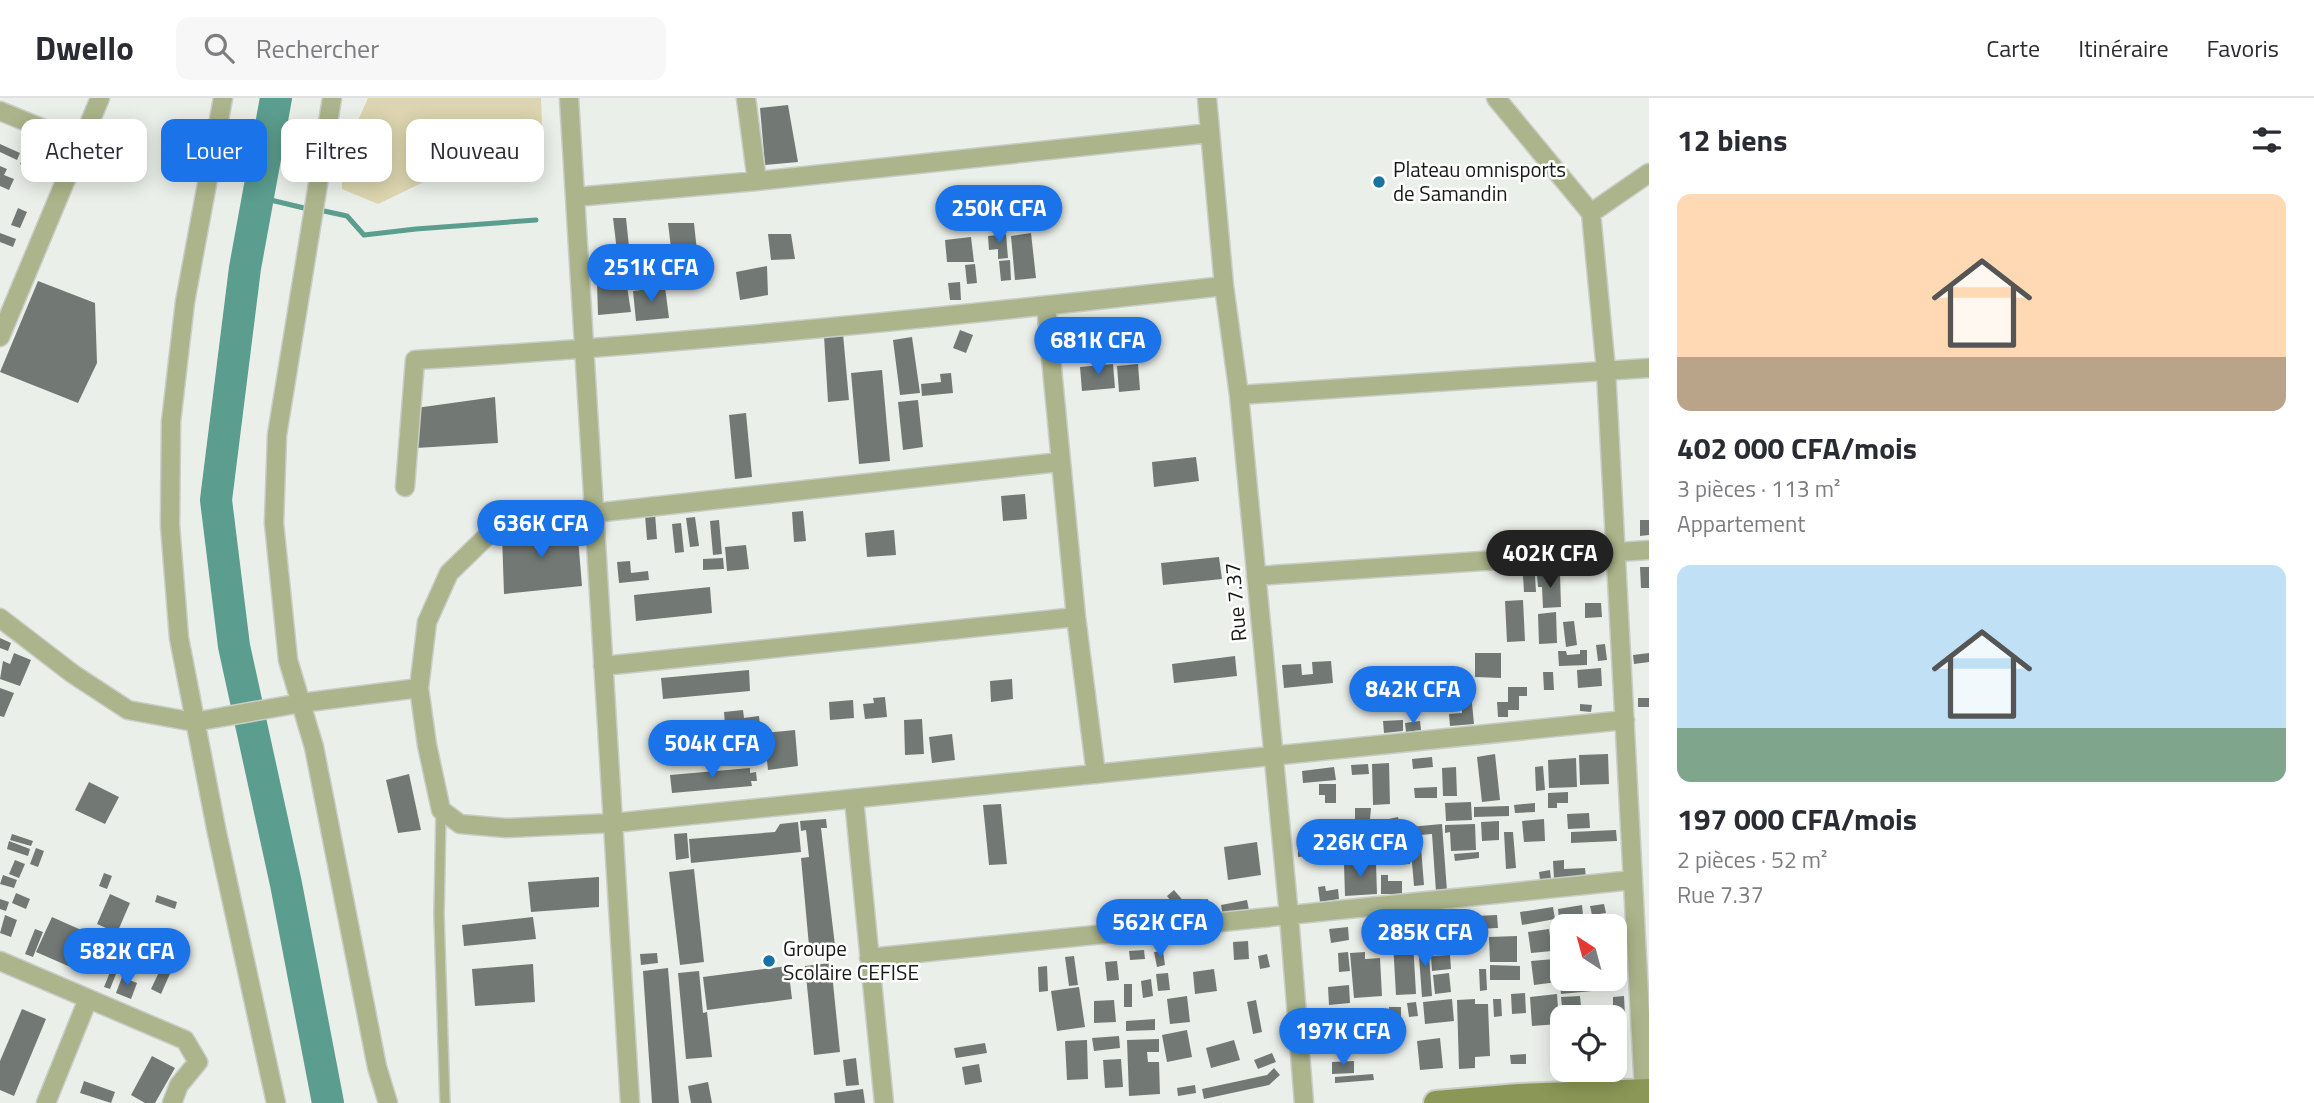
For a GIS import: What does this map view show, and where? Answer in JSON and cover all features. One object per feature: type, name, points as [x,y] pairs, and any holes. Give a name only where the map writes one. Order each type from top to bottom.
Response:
[{"type":"street","points":[[91,119],[100,98]]},
{"type":"street","points":[[223,98],[185,302],[171,422],[171,538],[179,638],[194,722],[276,1103]]},
{"type":"street","points":[[332,98],[277,435],[274,523],[288,660],[314,747],[377,1067],[388,1103]]},
{"type":"street","points":[[569,98],[630,1103]]},
{"type":"street","points":[[746,98],[757,181]]},
{"type":"street","name":"Rue 7.37","points":[[1207,98],[1224,286],[1239,394],[1274,756],[1304,1103]]},
{"type":"street","points":[[1436,1103],[1647,1091],[1606,370],[1591,213],[1496,98]]},
{"type":"street","points":[[0,111],[21,120]]},
{"type":"street","points":[[575,197],[757,181],[1210,133]]},
{"type":"street","points":[[1591,213],[1649,173]]},
{"type":"street","points":[[0,337],[65,182]]},
{"type":"street","points":[[405,487],[415,360],[585,349],[1046,306],[1224,286]]},
{"type":"street","points":[[1046,306],[1076,617],[1097,774]]},
{"type":"street","points":[[1239,394],[1649,368]]},
{"type":"street","points":[[1060,462],[594,513],[537,514],[510,522],[487,536],[449,573],[427,622],[419,688],[441,810],[460,824],[506,828],[612,823],[1625,720]]},
{"type":"street","points":[[1256,576],[1649,550]]},
{"type":"street","points":[[603,666],[1076,617]]},
{"type":"street","points":[[0,618],[73,674],[128,710],[194,722],[301,703],[419,688]]},
{"type":"street","points":[[854,799],[884,1103]]},
{"type":"street","points":[[869,958],[1633,880]]},
{"type":"street","points":[[0,961],[185,1040],[198,1062],[185,1076],[172,1103]]},
{"type":"street","points":[[46,1103],[88,999]]},
{"type":"lane","points":[[441,810],[439,915],[445,1103]]},
{"type":"shaded area","points":[[368,98],[541,98],[542,119],[406,119],[406,182],[424,182],[378,204],[342,189],[342,182],[392,182],[392,119],[359,119]]},
{"type":"building","points":[[788,105],[798,162],[765,165],[760,108]]},
{"type":"building","points":[[0,144],[20,153],[17,160],[0,152]]},
{"type":"building","points":[[0,166],[7,169],[4,175],[14,179],[9,190],[0,186]]},
{"type":"building","points":[[18,208],[27,212],[20,228],[11,225]]},
{"type":"building","points":[[613,218],[626,218],[632,275],[620,276]]},
{"type":"building","points":[[668,223],[694,223],[699,270],[674,273]]},
{"type":"building","points":[[0,233],[16,239],[13,247],[0,242]]},
{"type":"building","points":[[1031,233],[1036,278],[1015,280],[1011,236]]},
{"type":"building","points":[[768,234],[791,234],[795,259],[771,260]]},
{"type":"building","points":[[1006,234],[1008,258],[998,259],[998,249],[989,250],[988,236]]},
{"type":"building","points":[[971,237],[974,262],[947,262],[945,240]]},
{"type":"building","points":[[1010,260],[1011,280],[1001,281],[999,261]]},
{"type":"building","points":[[975,264],[977,283],[967,284],[965,265]]},
{"type":"building","points":[[767,266],[768,295],[740,300],[736,272]]},
{"type":"building","points":[[626,280],[631,312],[598,315],[597,282]]},
{"type":"building","points":[[38,281],[95,303],[97,363],[78,403],[0,372]]},
{"type":"building","points":[[960,282],[961,300],[950,300],[948,283]]},
{"type":"building","points":[[665,287],[669,318],[636,321],[633,291]]},
{"type":"building","points":[[960,330],[973,335],[966,353],[953,348]]},
{"type":"building","points":[[843,334],[849,400],[828,402],[824,336]]},
{"type":"building","points":[[912,337],[920,393],[900,395],[893,340]]},
{"type":"building","points":[[1113,364],[1115,388],[1082,391],[1080,367]]},
{"type":"building","points":[[1138,364],[1140,390],[1119,392],[1117,366]]},
{"type":"building","points":[[882,370],[890,461],[859,464],[851,373]]},
{"type":"building","points":[[951,373],[953,393],[922,396],[921,384],[941,382],[940,374]]},
{"type":"building","points":[[495,397],[498,443],[416,448],[416,408]]},
{"type":"building","points":[[918,400],[923,447],[903,450],[898,402]]},
{"type":"building","points":[[746,413],[752,477],[735,479],[729,415]]},
{"type":"building","points":[[1196,457],[1199,481],[1154,487],[1152,462]]},
{"type":"building","points":[[1025,494],[1027,519],[1003,521],[1001,496]]},
{"type":"building","points":[[803,511],[806,541],[794,542],[792,512]]},
{"type":"building","points":[[655,514],[657,539],[647,540],[645,515]]},
{"type":"building","points":[[695,517],[699,546],[690,547],[686,518]]},
{"type":"building","points":[[719,520],[722,554],[713,555],[710,521]]},
{"type":"building","points":[[1640,520],[1649,520],[1649,535],[1640,536]]},
{"type":"building","points":[[681,523],[684,552],[675,553],[672,524]]},
{"type":"building","points":[[577,526],[582,586],[504,594],[502,535]]},
{"type":"building","points":[[894,530],[896,555],[867,557],[865,533]]},
{"type":"building","points":[[746,545],[749,569],[727,571],[725,547]]},
{"type":"building","points":[[1219,557],[1222,579],[1163,585],[1161,563]]},
{"type":"building","points":[[723,558],[724,569],[703,570],[703,559]]},
{"type":"building","points":[[630,561],[631,573],[648,571],[649,580],[619,583],[617,562]]},
{"type":"building","points":[[1640,567],[1649,567],[1649,588],[1641,588]]},
{"type":"building","points":[[1560,574],[1561,607],[1543,608],[1542,587],[1538,587],[1537,575]]},
{"type":"building","points":[[1523,576],[1535,576],[1536,592],[1524,592]]},
{"type":"building","points":[[710,587],[712,613],[636,621],[634,595]]},
{"type":"building","points":[[1523,600],[1525,641],[1507,642],[1505,601]]},
{"type":"building","points":[[1585,603],[1601,603],[1602,617],[1585,618]]},
{"type":"building","points":[[1556,612],[1557,643],[1539,644],[1538,614]]},
{"type":"building","points":[[1574,621],[1577,645],[1566,647],[1563,622]]},
{"type":"building","points":[[0,638],[11,643],[8,651],[0,648]]},
{"type":"building","points":[[1605,644],[1607,660],[1598,661],[1596,645]]},
{"type":"building","points":[[1580,650],[1587,650],[1587,665],[1559,666],[1558,651],[1566,651],[1567,655],[1580,654]]},
{"type":"building","points":[[14,653],[31,660],[20,686],[0,679],[3,661],[10,664]]},
{"type":"building","points":[[1475,653],[1501,653],[1501,678],[1475,677]]},
{"type":"building","points":[[1649,653],[1649,662],[1634,664],[1633,655]]},
{"type":"building","points":[[1235,656],[1237,676],[1174,683],[1172,664]]},
{"type":"building","points":[[1331,661],[1333,683],[1284,688],[1282,665],[1301,664],[1302,675],[1313,674],[1312,662]]},
{"type":"building","points":[[1601,668],[1602,686],[1578,688],[1577,670]]},
{"type":"building","points":[[749,670],[750,691],[663,699],[661,678]]},
{"type":"building","points":[[1543,672],[1553,672],[1554,690],[1544,690]]},
{"type":"building","points":[[1012,679],[1013,699],[991,702],[990,681]]},
{"type":"building","points":[[1431,681],[1433,698],[1406,700],[1405,683]]},
{"type":"building","points":[[1508,687],[1527,687],[1527,696],[1519,696],[1519,710],[1508,710],[1508,717],[1498,717],[1497,702],[1508,702]]},
{"type":"building","points":[[0,688],[14,693],[4,717],[0,716]]},
{"type":"building","points":[[1471,693],[1474,724],[1450,726],[1449,714],[1462,713],[1461,694]]},
{"type":"building","points":[[885,697],[887,717],[865,719],[863,704],[874,703],[873,698]]},
{"type":"building","points":[[1638,698],[1649,698],[1649,707],[1638,707]]},
{"type":"building","points":[[853,700],[854,718],[830,720],[829,702]]},
{"type":"building","points":[[1580,704],[1592,705],[1591,712],[1580,711]]},
{"type":"building","points":[[743,710],[744,718],[759,716],[761,735],[726,738],[724,712]]},
{"type":"building","points":[[922,719],[924,754],[905,755],[904,720]]},
{"type":"building","points":[[1403,720],[1403,731],[1384,733],[1383,721]]},
{"type":"building","points":[[1420,721],[1421,730],[1406,732],[1405,723]]},
{"type":"building","points":[[795,730],[798,766],[768,770],[764,733]]},
{"type":"building","points":[[952,734],[955,760],[932,763],[929,737]]},
{"type":"building","points":[[1495,754],[1500,800],[1482,802],[1477,757]]},
{"type":"building","points":[[1608,754],[1609,784],[1580,785],[1579,755]]},
{"type":"building","points":[[1432,757],[1433,767],[1413,769],[1412,759]]},
{"type":"building","points":[[1576,758],[1577,787],[1549,788],[1548,760]]},
{"type":"building","points":[[1389,763],[1390,804],[1373,805],[1372,764]]},
{"type":"building","points":[[1368,764],[1369,774],[1352,775],[1351,765]]},
{"type":"building","points":[[1543,766],[1545,790],[1536,791],[1535,767]]},
{"type":"building","points":[[1334,767],[1336,780],[1303,783],[1302,771]]},
{"type":"building","points":[[1456,767],[1457,796],[1443,796],[1442,768]]},
{"type":"building","points":[[750,768],[750,773],[756,772],[757,781],[751,781],[752,786],[672,793],[670,775]]},
{"type":"building","points":[[409,774],[421,830],[398,833],[386,780]]},
{"type":"building","points":[[89,782],[119,797],[105,824],[75,810]]},
{"type":"building","points":[[1319,784],[1336,784],[1336,803],[1325,803],[1325,795],[1319,795]]},
{"type":"building","points":[[1437,787],[1437,798],[1415,798],[1414,788]]},
{"type":"building","points":[[1568,792],[1568,803],[1557,803],[1557,808],[1548,808],[1548,793]]},
{"type":"building","points":[[1471,802],[1472,820],[1446,821],[1445,803]]},
{"type":"building","points":[[1535,803],[1535,812],[1515,813],[1514,805]]},
{"type":"building","points":[[1001,804],[1007,864],[989,865],[983,805]]},
{"type":"building","points":[[1509,806],[1509,816],[1474,817],[1474,807]]},
{"type":"building","points":[[1355,808],[1371,808],[1370,819],[1355,819]]},
{"type":"building","points":[[1589,813],[1590,828],[1568,829],[1567,814]]},
{"type":"building","points":[[1398,817],[1400,826],[1386,829],[1384,820]]},
{"type":"building","points":[[826,819],[827,828],[821,828],[836,954],[810,957],[801,858],[809,857],[806,830],[801,831],[800,821]]},
{"type":"building","points":[[1334,819],[1336,833],[1321,835],[1320,821]]},
{"type":"building","points":[[1544,819],[1545,841],[1524,842],[1522,821]]},
{"type":"building","points":[[1499,821],[1499,840],[1482,841],[1481,822]]},
{"type":"building","points":[[798,822],[801,852],[691,863],[689,839],[775,832],[780,824]]},
{"type":"building","points":[[1442,824],[1447,891],[1436,892],[1432,834],[1420,835],[1424,885],[1414,886],[1409,827]]},
{"type":"building","points":[[1475,824],[1476,850],[1451,851],[1450,832],[1445,833],[1445,825]]},
{"type":"building","points":[[1616,830],[1617,841],[1571,843],[1571,832]]},
{"type":"building","points":[[1504,832],[1513,832],[1516,868],[1506,869]]},
{"type":"building","points":[[687,833],[689,858],[676,860],[674,834]]},
{"type":"building","points":[[12,834],[33,841],[31,846],[10,840]]},
{"type":"building","points":[[1362,836],[1364,850],[1354,850],[1355,856],[1345,857],[1343,837]]},
{"type":"building","points":[[1316,838],[1336,838],[1336,853],[1316,854]]},
{"type":"building","points":[[1298,840],[1308,840],[1309,856],[1298,857]]},
{"type":"building","points":[[9,841],[30,849],[28,856],[7,849]]},
{"type":"building","points":[[1257,842],[1261,875],[1228,880],[1224,847]]},
{"type":"building","points":[[36,848],[44,851],[38,867],[30,864]]},
{"type":"building","points":[[1479,852],[1479,858],[1455,861],[1454,854]]},
{"type":"building","points":[[1410,856],[1410,864],[1391,865],[1391,858]]},
{"type":"building","points":[[15,860],[25,864],[19,878],[9,874]]},
{"type":"building","points":[[1564,860],[1564,869],[1585,868],[1586,878],[1554,879],[1553,861]]},
{"type":"building","points":[[1376,863],[1377,894],[1345,896],[1344,864]]},
{"type":"building","points":[[694,869],[704,962],[680,965],[669,872]]},
{"type":"building","points":[[1550,870],[1551,879],[1540,880],[1539,872]]},
{"type":"building","points":[[104,873],[112,876],[107,889],[99,886]]},
{"type":"building","points":[[3,875],[17,880],[14,888],[0,884]]},
{"type":"building","points":[[1381,875],[1388,875],[1388,881],[1402,881],[1402,894],[1381,894]]},
{"type":"building","points":[[599,877],[599,907],[531,912],[528,882]]},
{"type":"building","points":[[1325,886],[1326,891],[1338,889],[1339,899],[1320,902],[1318,887]]},
{"type":"building","points":[[1174,890],[1186,904],[1170,918],[1161,907],[1170,900],[1167,896]]},
{"type":"building","points":[[16,893],[30,899],[26,909],[12,903]]},
{"type":"building","points":[[110,894],[130,903],[117,933],[97,924]]},
{"type":"building","points":[[157,895],[177,902],[175,909],[155,902]]},
{"type":"building","points":[[0,899],[9,902],[6,911],[0,909]]},
{"type":"building","points":[[1208,899],[1209,911],[1188,913],[1187,901]]},
{"type":"building","points":[[1247,900],[1249,910],[1223,916],[1221,905]]},
{"type":"building","points":[[1604,904],[1606,913],[1592,914],[1590,906]]},
{"type":"building","points":[[1582,905],[1583,914],[1558,914],[1558,909]]},
{"type":"building","points":[[1553,907],[1554,914],[1550,914],[1550,920],[1522,925],[1520,912]]},
{"type":"building","points":[[5,915],[17,920],[11,937],[0,933]]},
{"type":"building","points":[[1497,915],[1498,928],[1475,929],[1475,916]]},
{"type":"building","points":[[52,917],[97,937],[82,972],[36,952]]},
{"type":"building","points":[[533,917],[536,939],[464,946],[462,925]]},
{"type":"building","points":[[1439,922],[1440,931],[1421,934],[1419,925]]},
{"type":"building","points":[[1348,927],[1349,940],[1331,943],[1329,929]]},
{"type":"building","points":[[35,929],[43,932],[33,957],[25,954]]},
{"type":"building","points":[[1549,929],[1550,951],[1531,953],[1528,932]]},
{"type":"building","points":[[175,931],[184,935],[176,953],[167,950]]},
{"type":"building","points":[[141,932],[163,939],[160,948],[138,941]]},
{"type":"building","points":[[1517,936],[1517,962],[1490,962],[1489,937]]},
{"type":"building","points":[[1248,941],[1249,959],[1234,960],[1233,942]]},
{"type":"building","points":[[1413,941],[1416,994],[1396,995],[1393,942]]},
{"type":"building","points":[[1428,942],[1432,996],[1422,997],[1418,943]]},
{"type":"building","points":[[138,944],[176,960],[161,994],[151,989],[161,968],[133,956]]},
{"type":"building","points":[[1144,950],[1145,959],[1130,960],[1129,951]]},
{"type":"building","points":[[1163,951],[1165,965],[1157,967],[1154,952]]},
{"type":"building","points":[[1348,952],[1350,971],[1339,972],[1338,953]]},
{"type":"building","points":[[1365,952],[1365,959],[1380,958],[1382,996],[1354,998],[1350,953]]},
{"type":"building","points":[[657,953],[658,963],[641,965],[640,954]]},
{"type":"building","points":[[1267,954],[1270,967],[1260,969],[1258,956]]},
{"type":"building","points":[[1450,955],[1451,969],[1432,971],[1431,956]]},
{"type":"building","points":[[1074,956],[1078,985],[1069,986],[1065,957]]},
{"type":"building","points":[[1550,959],[1550,983],[1534,985],[1531,961]]},
{"type":"building","points":[[1117,961],[1119,980],[1107,981],[1105,962]]},
{"type":"building","points":[[831,963],[840,1052],[814,1055],[805,966]]},
{"type":"building","points":[[533,964],[535,1002],[475,1006],[472,969]]},
{"type":"building","points":[[1490,965],[1520,966],[1520,980],[1490,980]]},
{"type":"building","points":[[788,966],[792,999],[707,1010],[703,977]]},
{"type":"building","points":[[1047,966],[1048,991],[1039,992],[1038,967]]},
{"type":"building","points":[[112,967],[118,969],[110,989],[104,987]]},
{"type":"building","points":[[668,968],[679,1103],[652,1103],[643,971]]},
{"type":"building","points":[[1214,969],[1217,991],[1195,994],[1193,972]]},
{"type":"building","points":[[1479,969],[1486,969],[1487,990],[1480,991]]},
{"type":"building","points":[[699,971],[703,1013],[707,1012],[712,1057],[686,1059],[678,973]]},
{"type":"building","points":[[1168,973],[1170,990],[1158,991],[1156,974]]},
{"type":"building","points":[[1449,973],[1451,992],[1435,994],[1433,975]]},
{"type":"building","points":[[122,977],[137,983],[131,999],[116,993]]},
{"type":"building","points":[[1151,979],[1153,996],[1143,998],[1141,981]]},
{"type":"building","points":[[1124,984],[1132,984],[1132,1007],[1124,1007]]},
{"type":"building","points":[[1349,985],[1350,1003],[1329,1005],[1328,987]]},
{"type":"building","points":[[1079,987],[1085,1027],[1057,1031],[1051,991]]},
{"type":"building","points":[[1561,991],[1592,991],[1561,994]]},
{"type":"building","points":[[1525,993],[1526,1013],[1512,1014],[1511,994]]},
{"type":"building","points":[[1557,994],[1558,1005],[1550,1005],[1550,1025],[1532,1026],[1530,997]]},
{"type":"building","points":[[1187,996],[1190,1022],[1170,1024],[1167,999]]},
{"type":"building","points":[[1580,996],[1581,1005],[1562,1005],[1561,997]]},
{"type":"building","points":[[1624,996],[1624,1005],[1613,1005],[1613,997]]},
{"type":"building","points":[[1452,999],[1454,1021],[1425,1024],[1423,1002]]},
{"type":"building","points":[[1475,999],[1475,1004],[1488,1004],[1490,1056],[1475,1057],[1475,1068],[1459,1069],[1457,1000]]},
{"type":"building","points":[[1493,999],[1501,999],[1502,1016],[1494,1017]]},
{"type":"building","points":[[1114,1000],[1116,1022],[1094,1023],[1094,1001]]},
{"type":"building","points":[[1256,1000],[1262,1032],[1253,1034],[1247,1002]]},
{"type":"building","points":[[1416,1002],[1418,1016],[1409,1017],[1407,1003]]},
{"type":"building","points":[[1389,1007],[1401,1007],[1401,1028],[1390,1029]]},
{"type":"building","points":[[22,1009],[46,1019],[14,1096],[0,1090],[0,1061]]},
{"type":"building","points":[[1383,1010],[1384,1030],[1357,1031],[1356,1011]]},
{"type":"building","points":[[1155,1019],[1155,1030],[1126,1031],[1126,1021]]},
{"type":"building","points":[[1187,1030],[1192,1057],[1167,1062],[1162,1035]]},
{"type":"building","points":[[1342,1031],[1343,1040],[1331,1041],[1330,1032]]},
{"type":"building","points":[[1119,1036],[1120,1048],[1094,1051],[1092,1038]]},
{"type":"building","points":[[1440,1038],[1443,1068],[1420,1070],[1417,1041]]},
{"type":"building","points":[[1159,1039],[1159,1052],[1147,1052],[1148,1062],[1159,1062],[1160,1094],[1129,1096],[1127,1040]]},
{"type":"building","points":[[1087,1040],[1088,1079],[1067,1080],[1065,1041]]},
{"type":"building","points":[[1234,1040],[1240,1060],[1211,1068],[1206,1048]]},
{"type":"building","points":[[985,1043],[987,1053],[956,1058],[954,1048]]},
{"type":"building","points":[[1272,1053],[1276,1062],[1258,1069],[1254,1060]]},
{"type":"building","points":[[1526,1054],[1526,1064],[1511,1064],[1510,1055]]},
{"type":"building","points":[[152,1056],[175,1068],[155,1103],[145,1103],[131,1095]]},
{"type":"building","points":[[856,1058],[859,1085],[846,1086],[843,1060]]},
{"type":"building","points":[[1121,1059],[1123,1087],[1105,1088],[1103,1060]]},
{"type":"building","points":[[1354,1061],[1354,1073],[1332,1074],[1332,1062]]},
{"type":"building","points":[[979,1064],[982,1082],[965,1085],[962,1067]]},
{"type":"building","points":[[1274,1068],[1280,1075],[1269,1085],[1204,1099],[1202,1089],[1267,1075]]},
{"type":"building","points":[[1373,1074],[1374,1080],[1335,1083],[1335,1077]]},
{"type":"building","points":[[84,1081],[115,1092],[111,1103],[80,1093]]},
{"type":"building","points":[[708,1082],[712,1103],[691,1103],[688,1086]]},
{"type":"building","points":[[1195,1085],[1196,1093],[1178,1096],[1177,1088]]},
{"type":"building","points":[[863,1089],[865,1103],[835,1103],[834,1093]]},
{"type":"waterway","points":[[276,98],[245,268],[216,500],[234,646],[286,884],[328,1103]]},
{"type":"waterway","points":[[258,197],[304,208]]},
{"type":"waterway","points":[[324,211],[347,216],[364,235],[536,220]]},
{"type":"place","name":"Plateau omnisports de Samandin","points":[[1379,182]]},
{"type":"place","name":"Groupe Scolaire CEFISE","points":[[769,961]]}]
